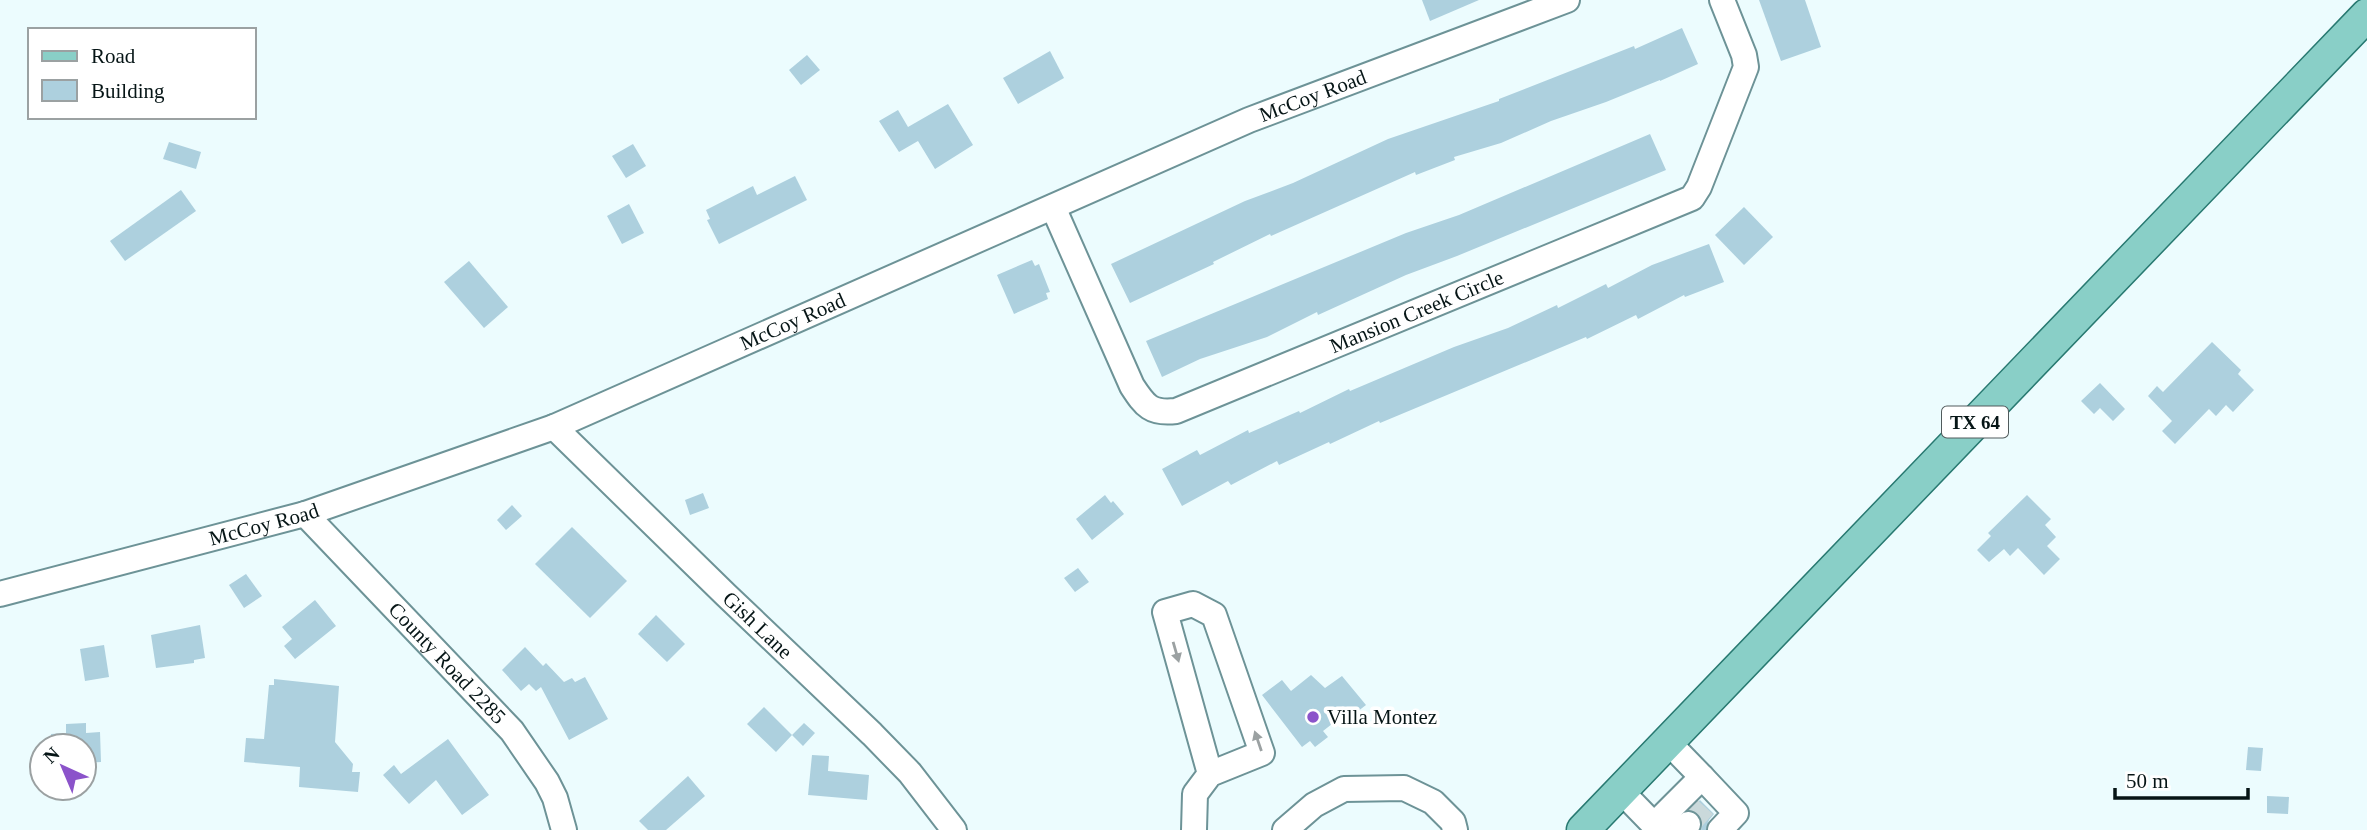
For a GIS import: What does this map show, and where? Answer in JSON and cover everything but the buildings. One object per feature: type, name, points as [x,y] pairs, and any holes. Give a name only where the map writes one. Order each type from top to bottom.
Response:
[{"type":"main road","name":"TX 64","points":[[1583,830],[2367,15]]},
{"type":"street","name":"McCoy Road","points":[[0,594],[304,514],[554,427],[1249,120],[1567,0]]},
{"type":"street","name":"Mansion Creek Circle","points":[[1053,207],[1132,386],[1152,410],[1162,413],[1176,411],[1692,198],[1704,175],[1746,66],[1722,0]]},
{"type":"street","name":"Gish Lane","points":[[554,427],[872,734],[910,773],[954,830]]},
{"type":"street","name":"County Road 2285","points":[[304,514],[512,731],[548,782],[564,830]]},
{"type":"street","points":[[1194,830],[1195,794],[1210,774],[1262,754],[1214,615],[1193,604],[1165,612],[1210,774]]},
{"type":"street","points":[[1668,742],[1708,792],[1736,813],[1720,830]]},
{"type":"street","points":[[1285,830],[1314,805],[1344,789],[1404,788],[1433,802],[1453,822],[1455,830]]},
{"type":"street","points":[[1621,791],[1656,827],[1708,792]]},
{"type":"tunnel","points":[[1688,824],[1705,805]]},
{"type":"place","name":"Villa Montez","points":[[1313,717]]}]
